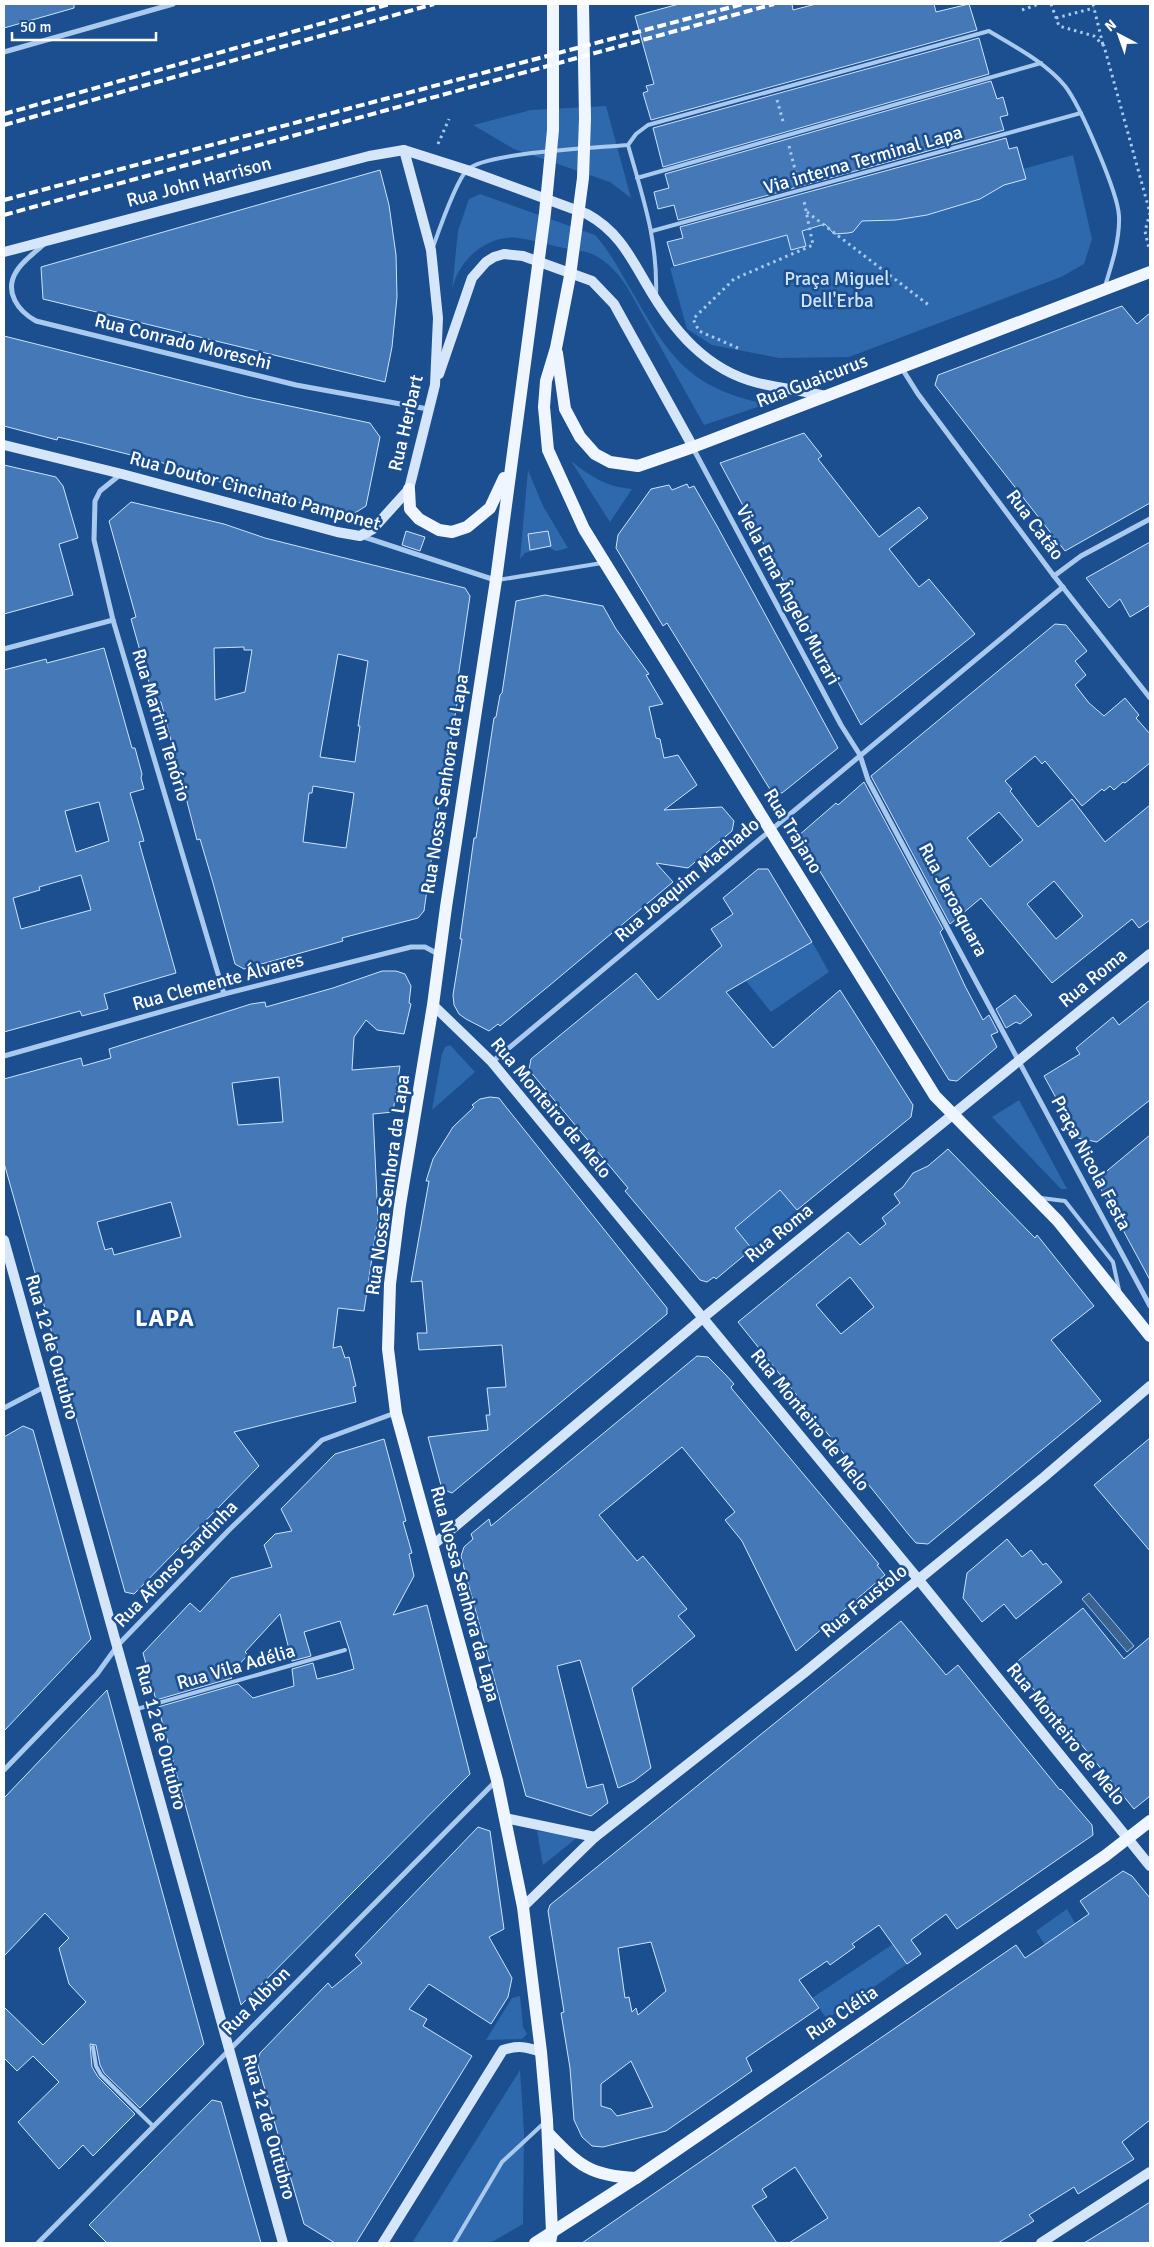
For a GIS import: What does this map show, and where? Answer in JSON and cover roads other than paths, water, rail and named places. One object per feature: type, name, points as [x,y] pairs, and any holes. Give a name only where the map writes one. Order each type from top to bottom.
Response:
[{"type":"main road","name":"Rua Nossa Senhora da Lapa","points":[[551,2238],[548,2126],[523,1907],[497,1780],[396,1412],[388,1349],[390,1284],[400,1204],[433,1005],[496,580],[545,213],[554,130],[554,4]]},
{"type":"main road","points":[[556,348],[570,276],[583,178],[585,118],[583,4]]},
{"type":"main road","name":"Rua Guaicurus","points":[[556,348],[565,409],[580,437],[595,454],[610,462],[638,466],[693,447],[900,366],[1150,272]]},
{"type":"main road","name":"Rua Trajano","points":[[556,348],[546,382],[544,407],[548,450],[574,511],[930,1089],[952,1115]]},
{"type":"main road","points":[[409,490],[410,509],[419,520],[439,530],[460,530],[473,523],[490,508],[510,466]]},
{"type":"main road","points":[[952,1115],[1058,1221],[1150,1336]]},
{"type":"main road","name":"Rua Clélia","points":[[535,2243],[551,2238],[1128,1839],[1150,1821]]},
{"type":"main road","points":[[548,2126],[569,2155],[590,2171],[610,2177],[636,2178]]},
{"type":"street","points":[[4,52],[173,4]]},
{"type":"street","points":[[404,150],[467,170],[587,214],[604,224],[623,245],[656,301],[694,349],[720,367],[756,382],[826,396]]},
{"type":"street","name":"Rua John Harrison","points":[[4,252],[369,156],[404,150]]},
{"type":"street","name":"Rua Herbart","points":[[360,536],[373,528],[409,490],[435,385],[438,318],[431,250],[404,150]]},
{"type":"street","name":"Rua Conrado Moreschi","points":[[48,240],[16,271],[12,284],[12,291],[17,305],[22,312],[36,321],[296,385],[428,409]]},
{"type":"street","points":[[435,385],[468,283],[486,262],[504,254],[514,254],[592,281],[614,304],[693,447]]},
{"type":"street","name":"Rua Catão","points":[[900,366],[918,394],[1054,576],[1150,698]]},
{"type":"street","name":"Rua Doutor Cincinato Pamponet","points":[[4,445],[122,474],[337,532],[360,536],[496,580]]},
{"type":"street","name":"Viela Ema Ângelo Murari","points":[[693,447],[827,699],[860,755]]},
{"type":"street","name":"Rua Martim Tenório","points":[[122,474],[100,491],[95,501],[93,516],[94,540],[113,620],[224,994]]},
{"type":"street","points":[[1054,576],[1082,556],[1150,519]]},
{"type":"street","name":"Rua Joaquim Machado","points":[[492,1062],[1063,587]]},
{"type":"street","points":[[4,649],[113,620]]},
{"type":"street","name":"Rua Jeroaquara","points":[[860,755],[868,780],[1019,1061]]},
{"type":"street","name":"Rua Clemente Álvares","points":[[4,1056],[224,994],[410,947],[425,948],[440,956]]},
{"type":"street","name":"Rua Roma","points":[[433,1545],[704,1317],[1150,954]]},
{"type":"street","name":"Rua Monteiro de Melo","points":[[433,1005],[492,1062],[704,1317],[1150,1866]]},
{"type":"street","name":"Praça Nicola Festa","points":[[1019,1061],[1150,1306]]},
{"type":"street","name":"Rua 12 de Outubro","points":[[4,1240],[284,2243]]},
{"type":"street","name":"Rua Faustolo","points":[[523,1907],[595,1837],[777,1694],[1150,1386]]},
{"type":"street","points":[[4,1408],[44,1387]]},
{"type":"street","name":"Rua Afonso Sardinha","points":[[4,1770],[97,1674],[118,1645],[229,1530],[322,1440],[396,1412]]},
{"type":"street","name":"Rua Albion","points":[[38,2243],[497,1780]]},
{"type":"street","points":[[505,1818],[595,1837]]},
{"type":"street","points":[[383,2243],[503,2050],[516,2046],[528,2047],[541,2052]]},
{"type":"street","points":[[1041,2243],[1150,2172]]},
{"type":"lane","points":[[431,250],[452,196],[467,170],[493,159],[516,155],[628,145],[636,134],[648,124],[989,31],[1041,63],[1066,87],[1081,113],[1103,164],[1119,214],[1116,246],[1105,288]]},
{"type":"lane","points":[[637,178],[786,134],[1041,63]]},
{"type":"lane","name":"Via interna Terminal Lapa","points":[[652,231],[801,192],[1081,113]]},
{"type":"lane","points":[[628,145],[652,231],[657,270],[656,301]]},
{"type":"lane","points":[[496,580],[606,563]]},
{"type":"lane","points":[[1035,1197],[1065,1201],[1113,1262],[1121,1300]]},
{"type":"lane","name":"Rua Vila Adélia","points":[[135,1710],[345,1650]]},
{"type":"lane","points":[[93,2047],[96,2066],[101,2075],[154,2126]]},
{"type":"lane","points":[[454,2243],[502,2162],[548,2126]]},
{"type":"railway","points":[[4,114],[390,4]]},
{"type":"railway","points":[[4,125],[434,4]]},
{"type":"railway","points":[[4,200],[743,4]]},
{"type":"railway","points":[[4,215],[774,4]]},
{"type":"district","name":"LAPA","points":[[165,1318]]},
{"type":"park label","name":"Praça Miguel Dell'Erba","points":[[837,290]]}]
